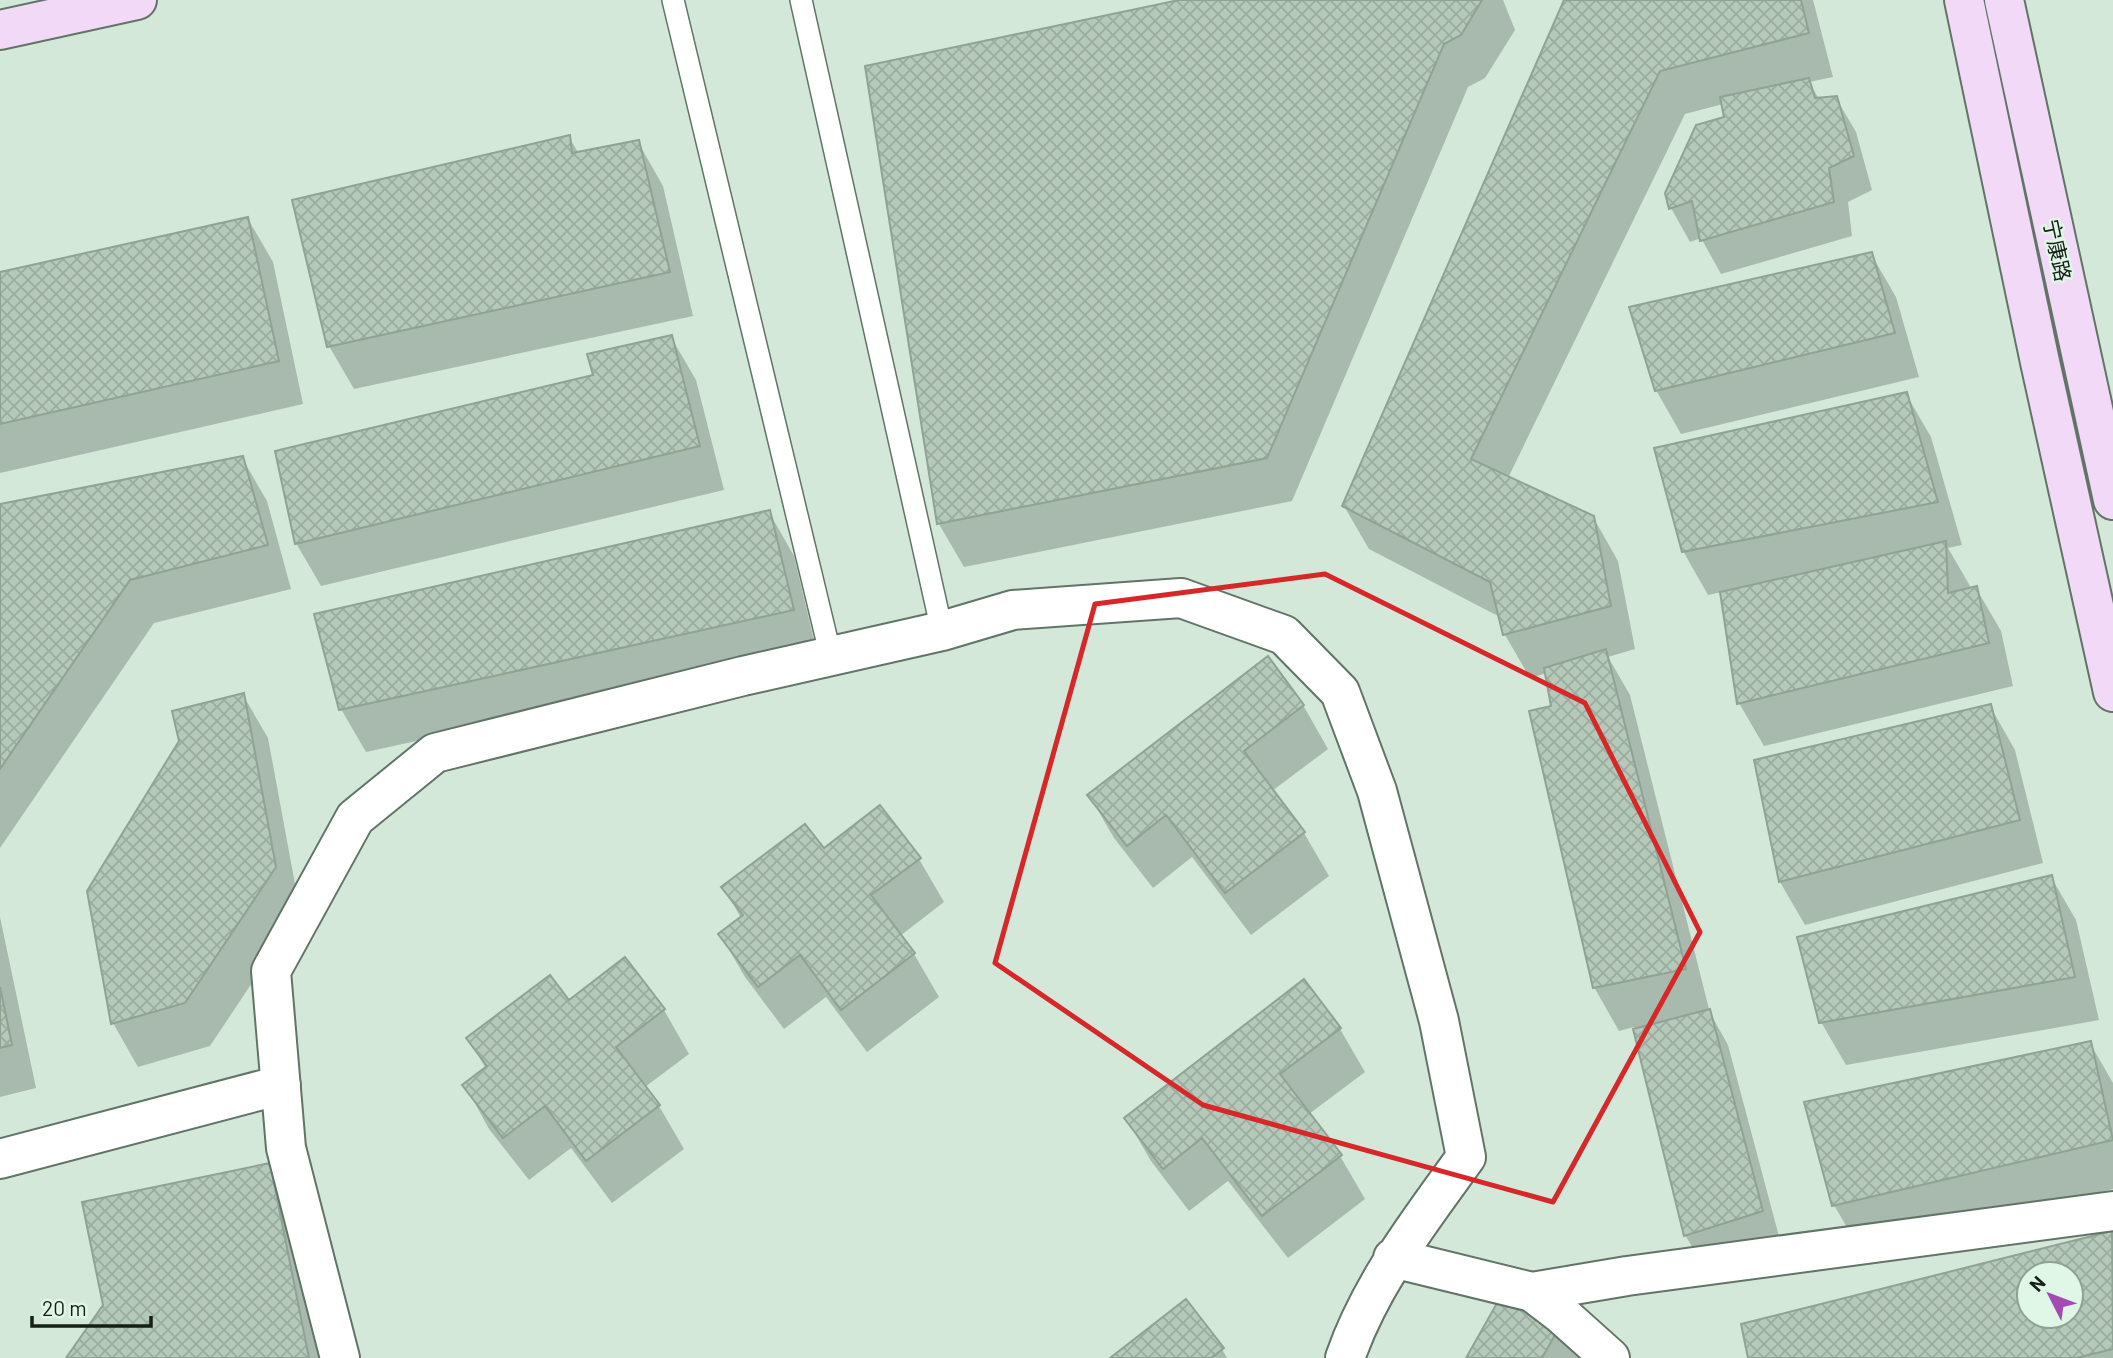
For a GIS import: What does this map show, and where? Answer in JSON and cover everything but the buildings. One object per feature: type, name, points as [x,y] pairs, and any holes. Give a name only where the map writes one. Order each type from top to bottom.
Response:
[{"type":"main road","points":[[0,30],[137,0]]},
{"type":"main road","points":[[1964,0],[2113,692]]},
{"type":"main road","name":"宁康路","points":[[2004,0],[2113,500]]},
{"type":"street","points":[[340,1358],[286,1148],[271,971],[355,818],[435,753],[743,676],[942,631],[1013,610],[1181,598],[1284,635],[1340,692],[1377,790],[1436,1008],[1466,1157],[1393,1258],[1355,1330],[1345,1358]]},
{"type":"street","points":[[0,1159],[281,1085]]},
{"type":"street","points":[[1532,1293],[1627,1276],[2113,1211]]},
{"type":"street","points":[[1393,1258],[1532,1293],[1561,1314],[1610,1358]]},
{"type":"lane","points":[[673,0],[831,657]]},
{"type":"lane","points":[[801,0],[942,631]]},
{"type":"highlighted area","points":[[1325,574],[1585,703],[1700,932],[1553,1202],[1203,1105],[995,963],[1095,604]]}]
